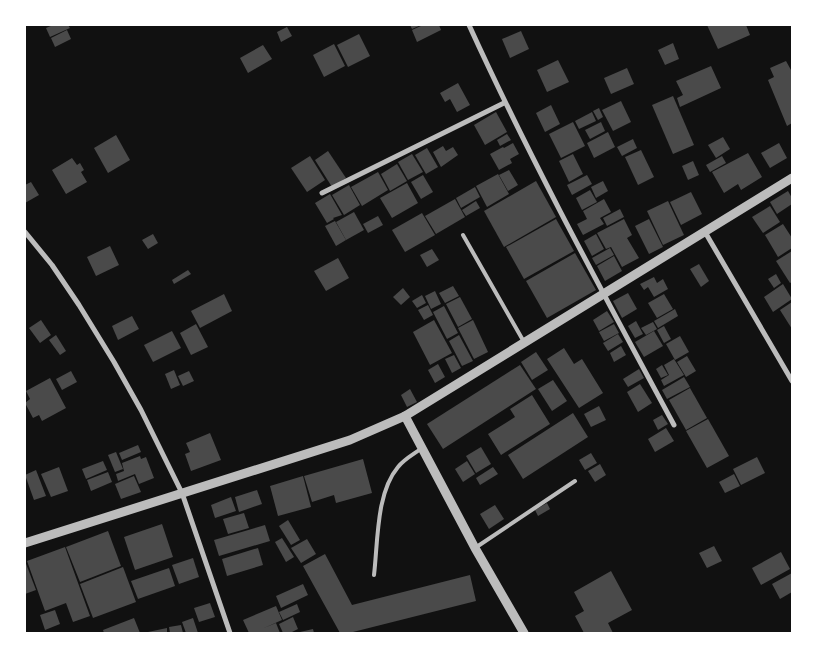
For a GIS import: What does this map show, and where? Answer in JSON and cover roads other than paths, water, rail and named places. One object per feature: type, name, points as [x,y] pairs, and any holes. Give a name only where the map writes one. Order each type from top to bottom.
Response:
[{"type":"street","points":[[469,25],[504,103],[674,425]]},
{"type":"street","points":[[322,193],[504,103]]},
{"type":"street","points":[[25,543],[350,440],[405,416],[525,344],[792,178]]},
{"type":"street","points":[[25,232],[52,265],[73,297],[114,362],[141,410],[182,493],[230,633]]},
{"type":"street","points":[[705,232],[792,380]]},
{"type":"street","points":[[405,416],[475,548],[524,633]]},
{"type":"lane","points":[[463,235],[525,344]]},
{"type":"lane","points":[[374,575],[381,508],[386,490],[392,475],[399,465],[422,448]]},
{"type":"lane","points":[[475,548],[575,481]]}]
